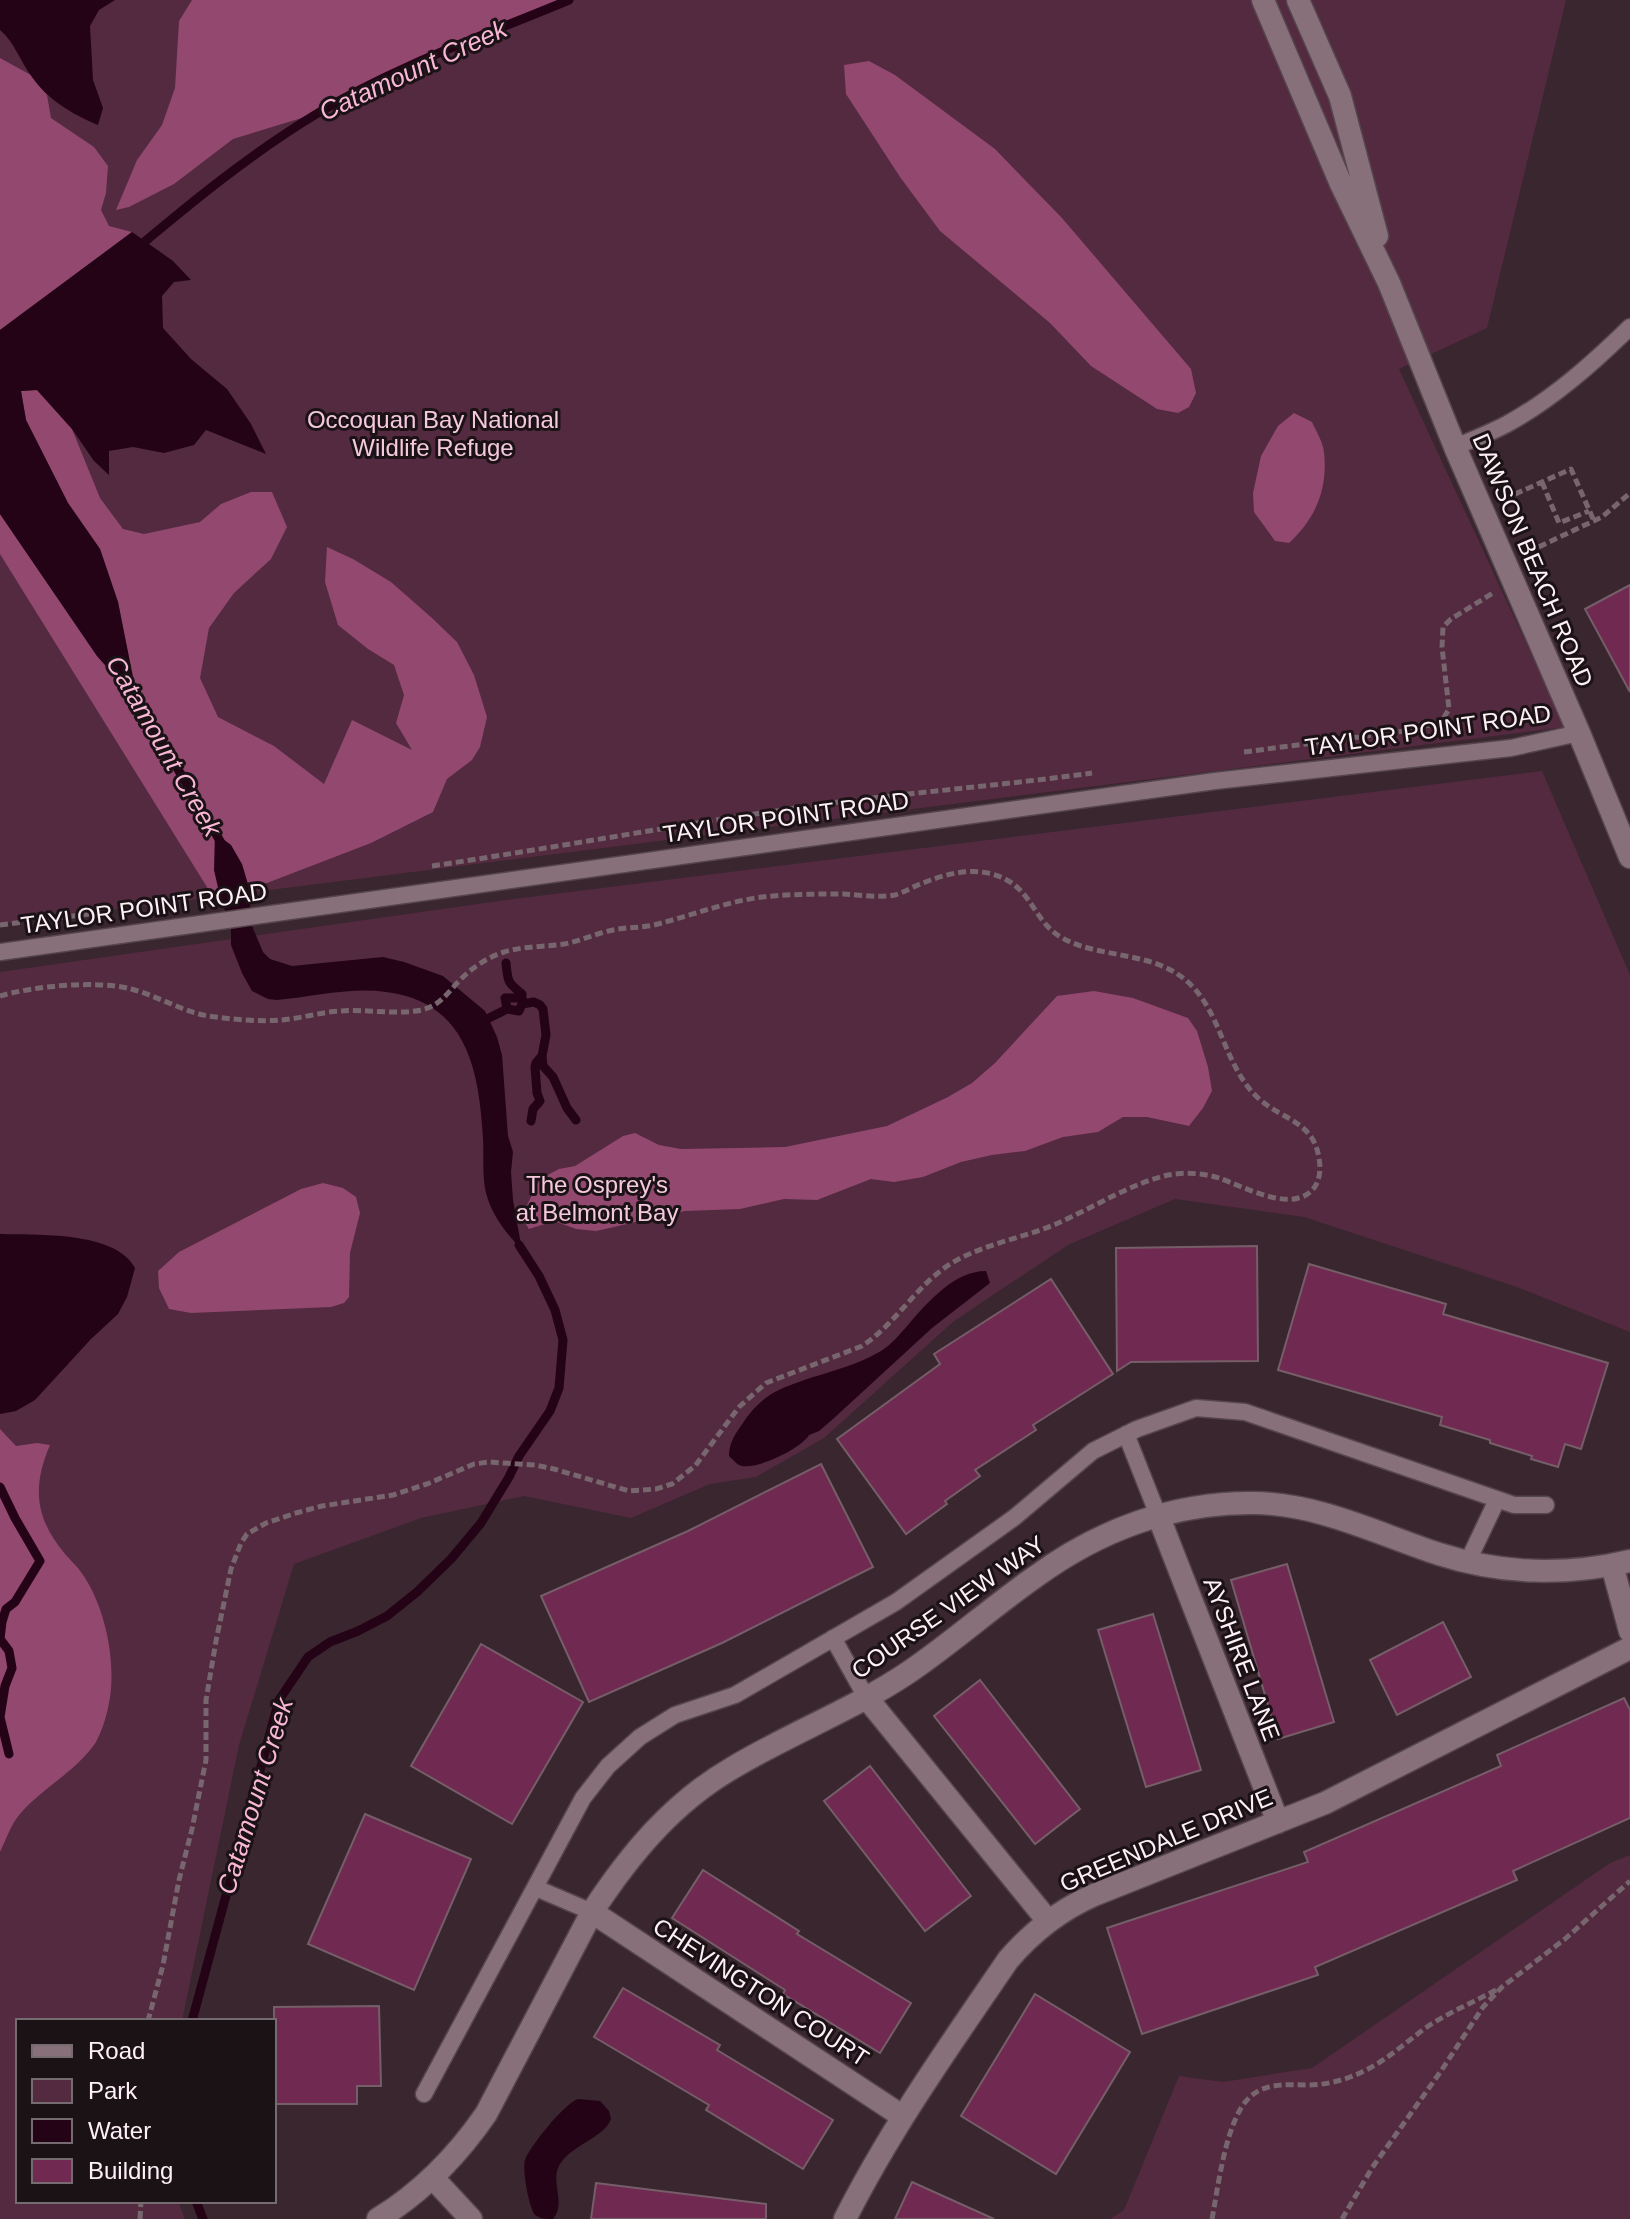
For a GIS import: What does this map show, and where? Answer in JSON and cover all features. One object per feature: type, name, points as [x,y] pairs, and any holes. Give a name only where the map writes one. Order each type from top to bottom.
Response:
[{"type":"street","name":"DAWSON BEACH ROAD","points":[[1263,0],[1341,184],[1389,283],[1481,509],[1630,857]]},
{"type":"street","name":"DAWSON BEACH ROAD","points":[[1298,0],[1340,96],[1389,283]]},
{"type":"street","name":"COURSE VIEW WAY","points":[[378,2219],[433,2178],[465,2144],[486,2114],[592,1912],[635,1850],[660,1822],[732,1767],[908,1672],[1033,1578],[1111,1532],[1158,1515],[1200,1506],[1280,1505],[1333,1516],[1441,1555],[1515,1570],[1577,1570],[1621,1563]]},
{"type":"street","name":"AYSHIRE LANE","points":[[1158,1515],[1278,1822]]},
{"type":"street","points":[[1621,1563],[1630,1631]]},
{"type":"street","name":"GREENDALE DRIVE","points":[[845,2219],[902,2116],[1008,1960],[1025,1940],[1048,1921],[1071,1905],[1094,1895],[1325,1803],[1630,1648]]},
{"type":"street","points":[[866,1697],[1048,1921]]},
{"type":"street","name":"CHEVINGTON COURT","points":[[592,1912],[902,2116]]},
{"type":"street","points":[[433,2178],[471,2219]]},
{"type":"lane","points":[[1455,447],[1505,425],[1536,406],[1575,378],[1630,327]]},
{"type":"lane","name":"TAYLOR POINT ROAD","points":[[0,952],[1215,781],[1511,748],[1579,733]]},
{"type":"lane","points":[[424,2094],[583,1798],[608,1766],[640,1737],[675,1715],[735,1695],[896,1602],[1015,1517],[1093,1451],[1126,1434],[1196,1408],[1245,1412],[1497,1500],[1523,1506],[1546,1505]]},
{"type":"lane","points":[[1126,1434],[1158,1515]]},
{"type":"lane","points":[[1468,1561],[1497,1500]]},
{"type":"lane","points":[[833,1638],[866,1697]]},
{"type":"lane","points":[[536,1888],[592,1912]]},
{"type":"path","points":[[1481,509],[1571,469],[1594,521]]},
{"type":"path","points":[[1542,482],[1559,523],[1589,511]]},
{"type":"path","points":[[1526,553],[1594,521],[1614,509],[1630,493]]},
{"type":"path","points":[[1237,753],[1404,731],[1437,723],[1449,709],[1442,647],[1443,627],[1505,586]]},
{"type":"path","points":[[418,868],[796,808],[1100,772]]},
{"type":"path","points":[[0,996],[66,986],[114,986],[132,989],[209,1016],[268,1020],[342,1011],[419,1010],[439,1003],[469,972],[494,956],[518,949],[567,943],[610,930],[653,925],[743,900],[806,894],[891,896],[954,872],[983,872],[1015,883],[1045,924],[1060,937],[1083,947],[1157,964],[1186,980],[1216,1022],[1223,1044],[1243,1081],[1275,1112],[1305,1128],[1313,1138],[1320,1160],[1320,1173],[1314,1189],[1292,1199],[1266,1196],[1202,1174],[1169,1175],[1128,1190],[1057,1224],[952,1263],[933,1277],[891,1323],[862,1346],[779,1376],[747,1397],[695,1466],[672,1484],[629,1491],[535,1465],[474,1464],[393,1495],[322,1506],[254,1528],[241,1543],[231,1569],[207,1690],[206,1760],[163,1965],[149,2019]]},
{"type":"path","points":[[0,925],[106,912]]},
{"type":"path","points":[[1212,2219],[1228,2140],[1249,2097],[1281,2084],[1318,2085],[1365,2071],[1399,2051],[1445,2016],[1502,1987],[1565,1939],[1630,1881]]},
{"type":"path","points":[[1342,2219],[1388,2144],[1474,2019],[1502,1987]]},
{"type":"green space","name":"Occoquan Bay National Wildlife Refuge","points":[[0,0],[1566,0],[1487,328],[1399,369],[1565,727],[0,924]]},
{"type":"green space","points":[[192,0],[569,0],[413,64],[318,113],[233,139],[174,184],[129,207],[116,210],[137,160],[162,125],[175,88],[179,21]]},
{"type":"green space","points":[[0,58],[31,75],[47,95],[51,118],[94,147],[108,166],[101,210],[109,226],[132,232],[0,330]]},
{"type":"green space","points":[[869,61],[895,75],[995,149],[1062,218],[1191,369],[1196,393],[1189,407],[1178,413],[1157,409],[1091,366],[1050,323],[940,231],[900,177],[846,94],[844,65]]},
{"type":"green space","points":[[37,390],[72,429],[100,498],[123,529],[144,534],[200,522],[221,504],[251,492],[272,492],[287,527],[271,559],[234,593],[209,628],[200,678],[218,717],[274,746],[324,784],[352,720],[412,750],[396,723],[404,695],[394,665],[338,625],[325,582],[327,547],[391,582],[457,642],[474,675],[487,717],[480,747],[472,760],[447,779],[433,812],[371,843],[267,883],[210,892],[0,554],[0,514],[97,656],[137,701],[118,602],[100,549],[68,503],[26,420],[21,391]]},
{"type":"green space","points":[[1294,413],[1312,422],[1322,444],[1325,466],[1322,490],[1313,513],[1289,543],[1275,541],[1254,512],[1253,493],[1261,456],[1278,426]]},
{"type":"green space","name":"The Osprey's at Belmont Bay","points":[[1542,771],[1630,975],[1630,1332],[1517,1287],[1304,1217],[1175,1199],[1068,1245],[954,1321],[824,1438],[756,1477],[710,1484],[631,1518],[524,1496],[421,1518],[294,1564],[239,1745],[182,2019],[16,2019],[16,2203],[179,2203],[185,2219],[0,2219],[0,972],[506,900]]},
{"type":"green space","points":[[1094,991],[1133,998],[1188,1018],[1197,1031],[1212,1091],[1189,1126],[1147,1117],[1123,1117],[1098,1132],[1063,1137],[1025,1151],[961,1162],[923,1177],[894,1182],[871,1179],[817,1200],[784,1199],[740,1209],[685,1211],[596,1231],[576,1229],[554,1221],[529,1229],[521,1217],[540,1179],[559,1169],[575,1166],[623,1136],[635,1133],[659,1145],[681,1149],[785,1147],[887,1126],[972,1083],[995,1063],[1057,996]]},
{"type":"green space","points":[[323,1183],[343,1188],[356,1197],[360,1213],[350,1253],[349,1297],[344,1303],[331,1307],[191,1313],[169,1309],[159,1288],[158,1271],[179,1252],[301,1189]]},
{"type":"green space","points":[[0,1429],[16,1446],[50,1445],[39,1488],[42,1515],[55,1541],[90,1586],[108,1637],[112,1674],[107,1712],[96,1742],[79,1762],[20,1814],[0,1852]]},
{"type":"green space","points":[[1630,1855],[1630,2219],[1110,2219],[1124,2210],[1179,2076],[1223,2082],[1312,2068],[1610,1863]]},
{"type":"water","points":[[0,0],[115,0],[99,10],[90,26],[93,80],[103,108],[98,125],[61,106],[38,85],[0,30]]},
{"type":"water","points":[[132,232],[173,261],[191,280],[174,282],[162,296],[163,328],[191,359],[227,389],[251,424],[266,454],[206,430],[194,445],[164,453],[133,447],[109,451],[109,475],[37,390],[21,391],[26,420],[68,503],[100,549],[118,602],[138,702],[97,656],[0,514],[0,330]]},
{"type":"water","points":[[215,833],[231,845],[242,864],[248,884],[252,926],[263,952],[270,959],[292,966],[383,957],[404,962],[443,976],[485,1011],[502,1055],[508,1136],[513,1152],[513,1200],[525,1254],[502,1226],[486,1193],[478,1088],[463,1043],[451,1025],[435,1009],[413,998],[386,992],[345,992],[277,1000],[252,991],[231,945],[231,929],[214,870]]},
{"type":"water","points":[[0,1234],[54,1235],[93,1241],[125,1256],[135,1268],[127,1297],[118,1314],[35,1400],[16,1411],[0,1414]]},
{"type":"water","points":[[986,1271],[990,1283],[932,1328],[819,1431],[788,1452],[766,1462],[739,1465],[729,1456],[737,1431],[752,1411],[769,1396],[881,1351],[952,1282],[974,1272]]},
{"type":"water","points":[[578,2099],[600,2101],[609,2111],[611,2119],[602,2131],[572,2151],[560,2164],[556,2178],[557,2212],[553,2219],[539,2217],[535,2215],[528,2197],[525,2160],[548,2126]]},
{"type":"building","points":[[1630,585],[1630,692],[1585,609]]},
{"type":"building","points":[[1257,1246],[1258,1361],[1131,1362],[1117,1371],[1116,1248]]},
{"type":"building","points":[[1309,1264],[1446,1304],[1443,1314],[1608,1363],[1581,1449],[1565,1444],[1558,1467],[1490,1443],[1490,1440],[1440,1425],[1442,1417],[1278,1370]]},
{"type":"building","points":[[1051,1279],[1113,1374],[1033,1425],[1036,1430],[975,1470],[980,1476],[906,1534],[837,1439],[940,1364],[934,1354]]},
{"type":"building","points":[[821,1464],[873,1567],[722,1643],[589,1702],[541,1596],[688,1531]]},
{"type":"building","points":[[1287,1564],[1334,1722],[1278,1739],[1231,1580]]},
{"type":"building","points":[[1153,1614],[1201,1770],[1146,1787],[1098,1630]]},
{"type":"building","points":[[1443,1622],[1471,1677],[1397,1715],[1370,1660]]},
{"type":"building","points":[[481,1644],[583,1702],[512,1824],[411,1766]]},
{"type":"building","points":[[980,1680],[1080,1809],[1035,1844],[934,1716]]},
{"type":"building","points":[[1624,1698],[1630,1710],[1630,1818],[1513,1871],[1517,1880],[1315,1967],[1318,1975],[1142,2034],[1107,1928],[1308,1862],[1304,1852],[1501,1766],[1497,1755]]},
{"type":"building","points":[[870,1766],[971,1896],[925,1931],[824,1801]]},
{"type":"building","points":[[365,1814],[471,1859],[414,1990],[308,1944]]},
{"type":"building","points":[[703,1870],[799,1931],[797,1934],[911,2003],[880,2053],[783,1994],[785,1990],[672,1918]]},
{"type":"building","points":[[623,1988],[720,2045],[717,2050],[833,2120],[803,2169],[706,2110],[709,2105],[594,2037]]},
{"type":"building","points":[[1035,1994],[1130,2052],[1056,2174],[961,2116]]},
{"type":"building","points":[[379,2006],[381,2086],[357,2086],[357,2104],[276,2104],[274,2007]]},
{"type":"building","points":[[912,2182],[994,2219],[895,2219]]},
{"type":"building","points":[[596,2183],[766,2204],[766,2219],[591,2219]]},
{"type":"waterway","name":"Catamount Creek","points":[[136,249],[201,195],[318,113],[378,80],[569,0]]},
{"type":"waterway","name":"Catamount Creek","points":[[132,691],[220,841]]},
{"type":"waterway","points":[[506,963],[509,981],[522,994],[522,1004]]},
{"type":"waterway","points":[[507,1009],[505,998],[516,998],[522,994]]},
{"type":"waterway","points":[[479,1023],[507,1009],[519,1011],[522,1004],[534,1002],[540,1005],[546,1035],[543,1066],[553,1077],[576,1120]]},
{"type":"waterway","points":[[531,1121],[533,1109],[540,1101],[535,1067],[542,1056]]},
{"type":"waterway","name":"Catamount Creek","points":[[193,2019],[279,1700],[308,1657],[330,1642],[387,1616],[451,1559],[481,1523],[519,1456],[550,1411],[559,1388],[563,1340],[555,1310],[539,1276],[519,1245]]},
{"type":"waterway","points":[[0,1487],[40,1561],[15,1602],[6,1609],[2,1622],[0,1639],[9,1651],[12,1668],[5,1686],[0,1717],[9,1754]]},
{"type":"waterway","name":"Catamount Creek","points":[[197,2203],[203,2219]]}]
